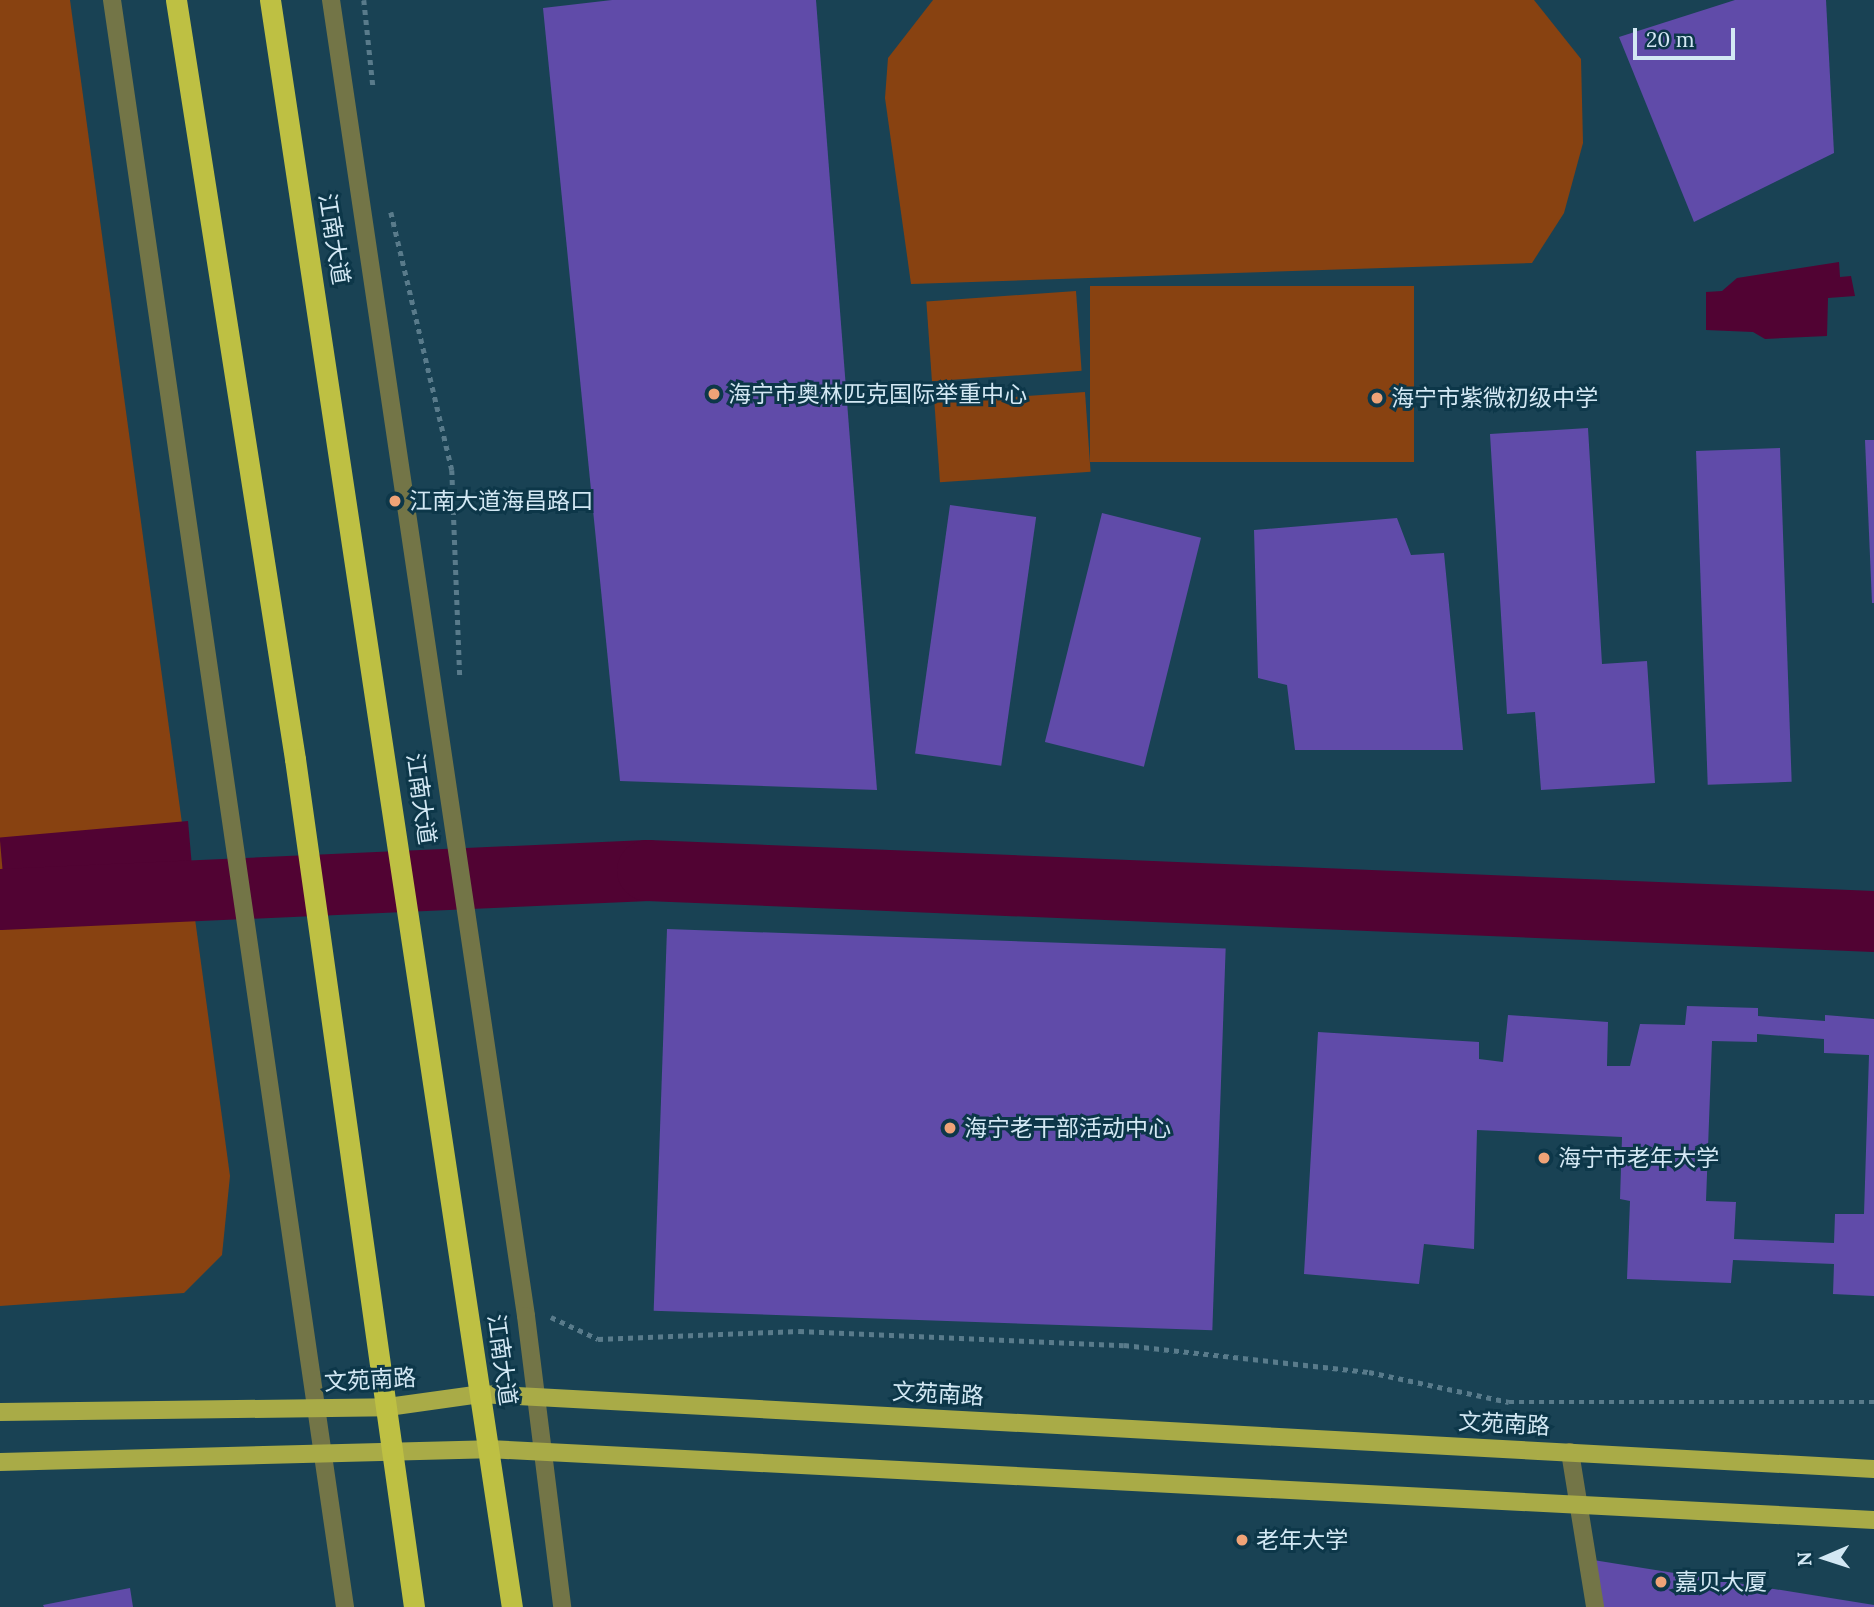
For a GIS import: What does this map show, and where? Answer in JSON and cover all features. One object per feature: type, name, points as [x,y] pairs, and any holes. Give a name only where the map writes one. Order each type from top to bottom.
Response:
[{"type":"highway","points":[[176,0],[295,759],[414,1607]]},
{"type":"highway","name":"江南大道","points":[[270,0],[388,755],[512,1607]]},
{"type":"main road","name":"文苑南路","points":[[0,1412],[388,1407],[480,1394],[1874,1469]]},
{"type":"main road","points":[[0,1462],[325,1455],[488,1448],[1874,1520]]},
{"type":"street","points":[[113,0],[302,1323],[321,1408],[345,1607]]},
{"type":"street","points":[[331,0],[479,1003],[543,1451],[562,1607]]},
{"type":"street","points":[[1570,1452],[1595,1607]]},
{"type":"path","points":[[366,2],[374,98]]},
{"type":"path","points":[[389,204],[452,470],[461,693]]},
{"type":"path","points":[[550,1316],[598,1339],[799,1331],[1124,1345],[1369,1372],[1509,1402],[1874,1402]]},
{"type":"shaded area","points":[[0,0],[70,0],[230,1176],[222,1255],[184,1293],[0,1306]]},
{"type":"shaded area","points":[[933,0],[1534,0],[1581,59],[1583,143],[1564,213],[1532,263],[911,284],[885,98],[888,58]]},
{"type":"shaded area","points":[[1839,262],[1840,277],[1851,276],[1855,296],[1828,298],[1827,336],[1765,339],[1753,332],[1706,330],[1706,292],[1722,291],[1737,278]]},
{"type":"shaded area","points":[[1090,286],[1414,286],[1414,462],[1090,462]]},
{"type":"shaded area","points":[[1076,291],[1082,371],[932,381],[926,301]]},
{"type":"shaded area","points":[[1085,392],[1091,472],[940,482],[934,403]]},
{"type":"shaded area","points":[[188,821],[195,904],[7,920],[0,837]]},
{"type":"building","name":"海宁市奥林匹克国际举重中心","points":[[612,0],[816,0],[877,790],[620,781],[543,8]]},
{"type":"building","points":[[1735,0],[1826,0],[1834,153],[1694,222],[1619,37]]},
{"type":"building","points":[[1588,428],[1602,664],[1647,661],[1655,783],[1541,790],[1535,712],[1507,714],[1490,434]]},
{"type":"building","points":[[1865,440],[1874,440],[1874,603],[1872,603]]},
{"type":"building","points":[[1780,448],[1792,782],[1708,785],[1696,451]]},
{"type":"building","points":[[950,505],[1036,517],[1001,766],[915,754]]},
{"type":"building","points":[[1102,513],[1201,538],[1144,767],[1045,742]]},
{"type":"building","points":[[1397,518],[1411,555],[1444,553],[1463,750],[1295,750],[1287,685],[1258,678],[1254,530]]},
{"type":"building","name":"海宁老干部活动中心","points":[[667,929],[1226,949],[1212,1330],[654,1311]]},
{"type":"building","points":[[1687,1006],[1758,1008],[1758,1016],[1825,1021],[1825,1015],[1874,1019],[1874,1296],[1833,1294],[1834,1264],[1733,1260],[1731,1283],[1627,1279],[1630,1201],[1620,1199],[1622,1137],[1477,1130],[1474,1249],[1424,1244],[1419,1284],[1304,1274],[1318,1032],[1479,1042],[1479,1059],[1503,1062],[1508,1015],[1608,1022],[1607,1066],[1630,1066],[1640,1024],[1685,1025]],"holes":[[[1757,1034],[1824,1039],[1824,1053],[1869,1055],[1864,1214],[1835,1214],[1834,1243],[1734,1239],[1736,1202],[1706,1201],[1712,1041],[1757,1042]]]},
{"type":"building","name":"嘉贝大厦","points":[[1587,1559],[1874,1605],[1874,1607],[1595,1607]]},
{"type":"building","points":[[130,1588],[133,1607],[43,1605]]},
{"type":"waterway","points":[[0,899],[647,870],[1874,921]]},
{"type":"place","name":"海宁市奥林匹克国际举重中心","points":[[714,394]]},
{"type":"place","name":"海宁市紫微初级中学","points":[[1377,398]]},
{"type":"place","name":"江南大道海昌路口","points":[[395,501]]},
{"type":"place","name":"海宁老干部活动中心","points":[[950,1128]]},
{"type":"place","name":"海宁市老年大学","points":[[1544,1158]]},
{"type":"place","name":"老年大学","points":[[1242,1540]]},
{"type":"place","name":"嘉贝大厦","points":[[1661,1582]]}]
